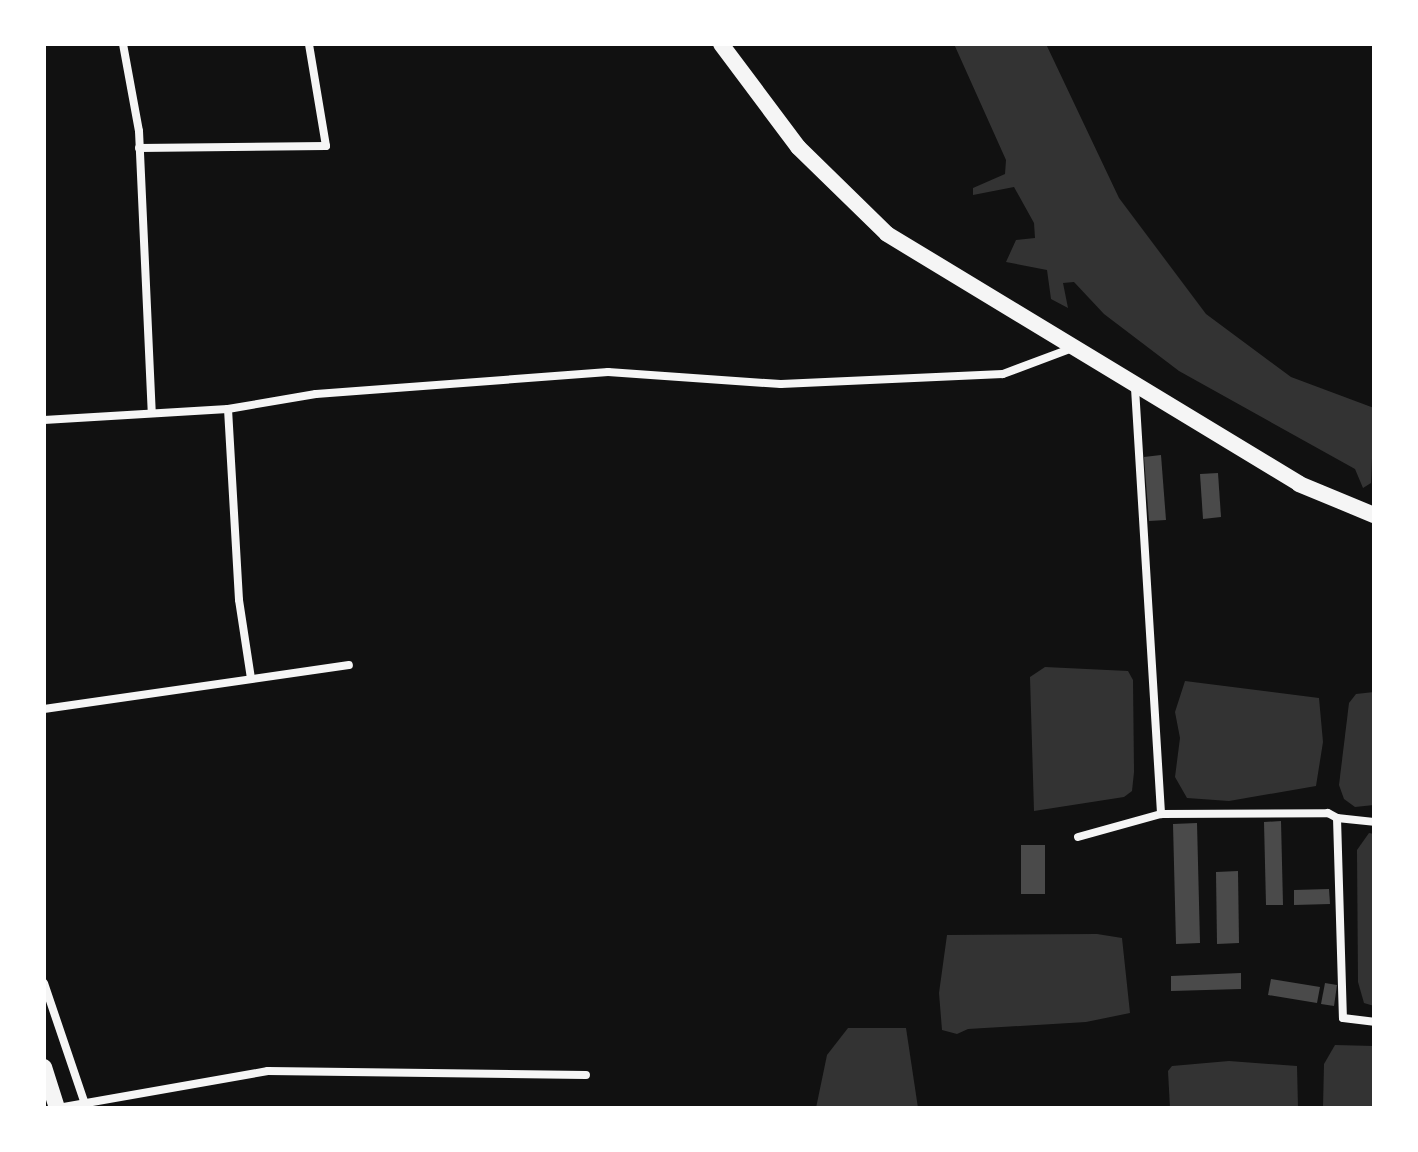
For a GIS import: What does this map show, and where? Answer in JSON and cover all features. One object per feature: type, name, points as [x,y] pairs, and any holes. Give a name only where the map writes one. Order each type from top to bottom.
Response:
[{"type":"main road","points":[[721,44],[798,147],[849,202],[926,261],[1299,484],[1374,515]]},
{"type":"main road","points":[[44,1067],[57,1108]]},
{"type":"street","points":[[123,44],[139,148],[152,413]]},
{"type":"street","points":[[139,148],[326,146],[309,44]]},
{"type":"street","points":[[44,420],[228,409],[316,394],[608,372],[781,384],[1003,374],[1070,349]]},
{"type":"street","points":[[1135,388],[1161,814]]},
{"type":"street","points":[[228,409],[239,600],[251,678]]},
{"type":"street","points":[[44,709],[349,665]]},
{"type":"street","points":[[1078,837],[1161,814],[1328,813],[1337,818],[1374,822]]},
{"type":"street","points":[[1337,818],[1343,1018],[1374,1022]]},
{"type":"street","points":[[44,983],[85,1106]]},
{"type":"street","points":[[57,1108],[85,1106],[268,1071],[586,1075]]},
{"type":"shaded area","points":[[954,44],[1046,44],[1119,198],[1206,314],[1291,377],[1374,408],[1371,483],[1363,488],[1355,469],[1179,371],[1104,314],[1074,282],[1063,283],[1068,308],[1051,299],[1047,270],[1006,262],[1016,240],[1035,238],[1034,223],[1014,187],[973,195],[973,188],[1005,174],[1006,160]]},
{"type":"shaded area","points":[[1045,667],[1128,671],[1133,680],[1134,772],[1132,791],[1124,797],[1034,811],[1030,677]]},
{"type":"shaded area","points":[[1185,681],[1319,698],[1323,742],[1316,786],[1229,801],[1187,798],[1175,777],[1180,738],[1175,712]]},
{"type":"shaded area","points":[[1374,692],[1374,805],[1355,807],[1344,799],[1339,785],[1349,703],[1356,694]]},
{"type":"shaded area","points":[[1369,833],[1374,834],[1374,1006],[1364,1003],[1358,982],[1357,850]]},
{"type":"shaded area","points":[[1097,934],[1122,938],[1130,1013],[1086,1022],[968,1029],[957,1034],[942,1030],[939,993],[947,935]]},
{"type":"shaded area","points":[[848,1028],[906,1028],[918,1108],[816,1108],[827,1055]]},
{"type":"shaded area","points":[[1335,1045],[1374,1046],[1374,1108],[1323,1108],[1324,1064]]},
{"type":"shaded area","points":[[1229,1061],[1297,1066],[1298,1108],[1170,1108],[1168,1071],[1172,1066]]},
{"type":"building","points":[[1161,455],[1166,520],[1149,521],[1144,457]]},
{"type":"building","points":[[1218,473],[1221,517],[1203,519],[1200,474]]},
{"type":"building","points":[[1281,821],[1283,905],[1266,905],[1264,822]]},
{"type":"building","points":[[1197,823],[1200,943],[1176,944],[1173,824]]},
{"type":"building","points":[[1021,845],[1045,845],[1045,894],[1021,894]]},
{"type":"building","points":[[1238,871],[1239,943],[1217,944],[1216,872]]},
{"type":"building","points":[[1329,889],[1330,904],[1294,905],[1294,890]]},
{"type":"building","points":[[1241,973],[1241,989],[1171,991],[1171,976]]},
{"type":"building","points":[[1271,979],[1320,987],[1317,1003],[1268,995]]},
{"type":"building","points":[[1325,983],[1337,985],[1334,1006],[1321,1004]]}]
